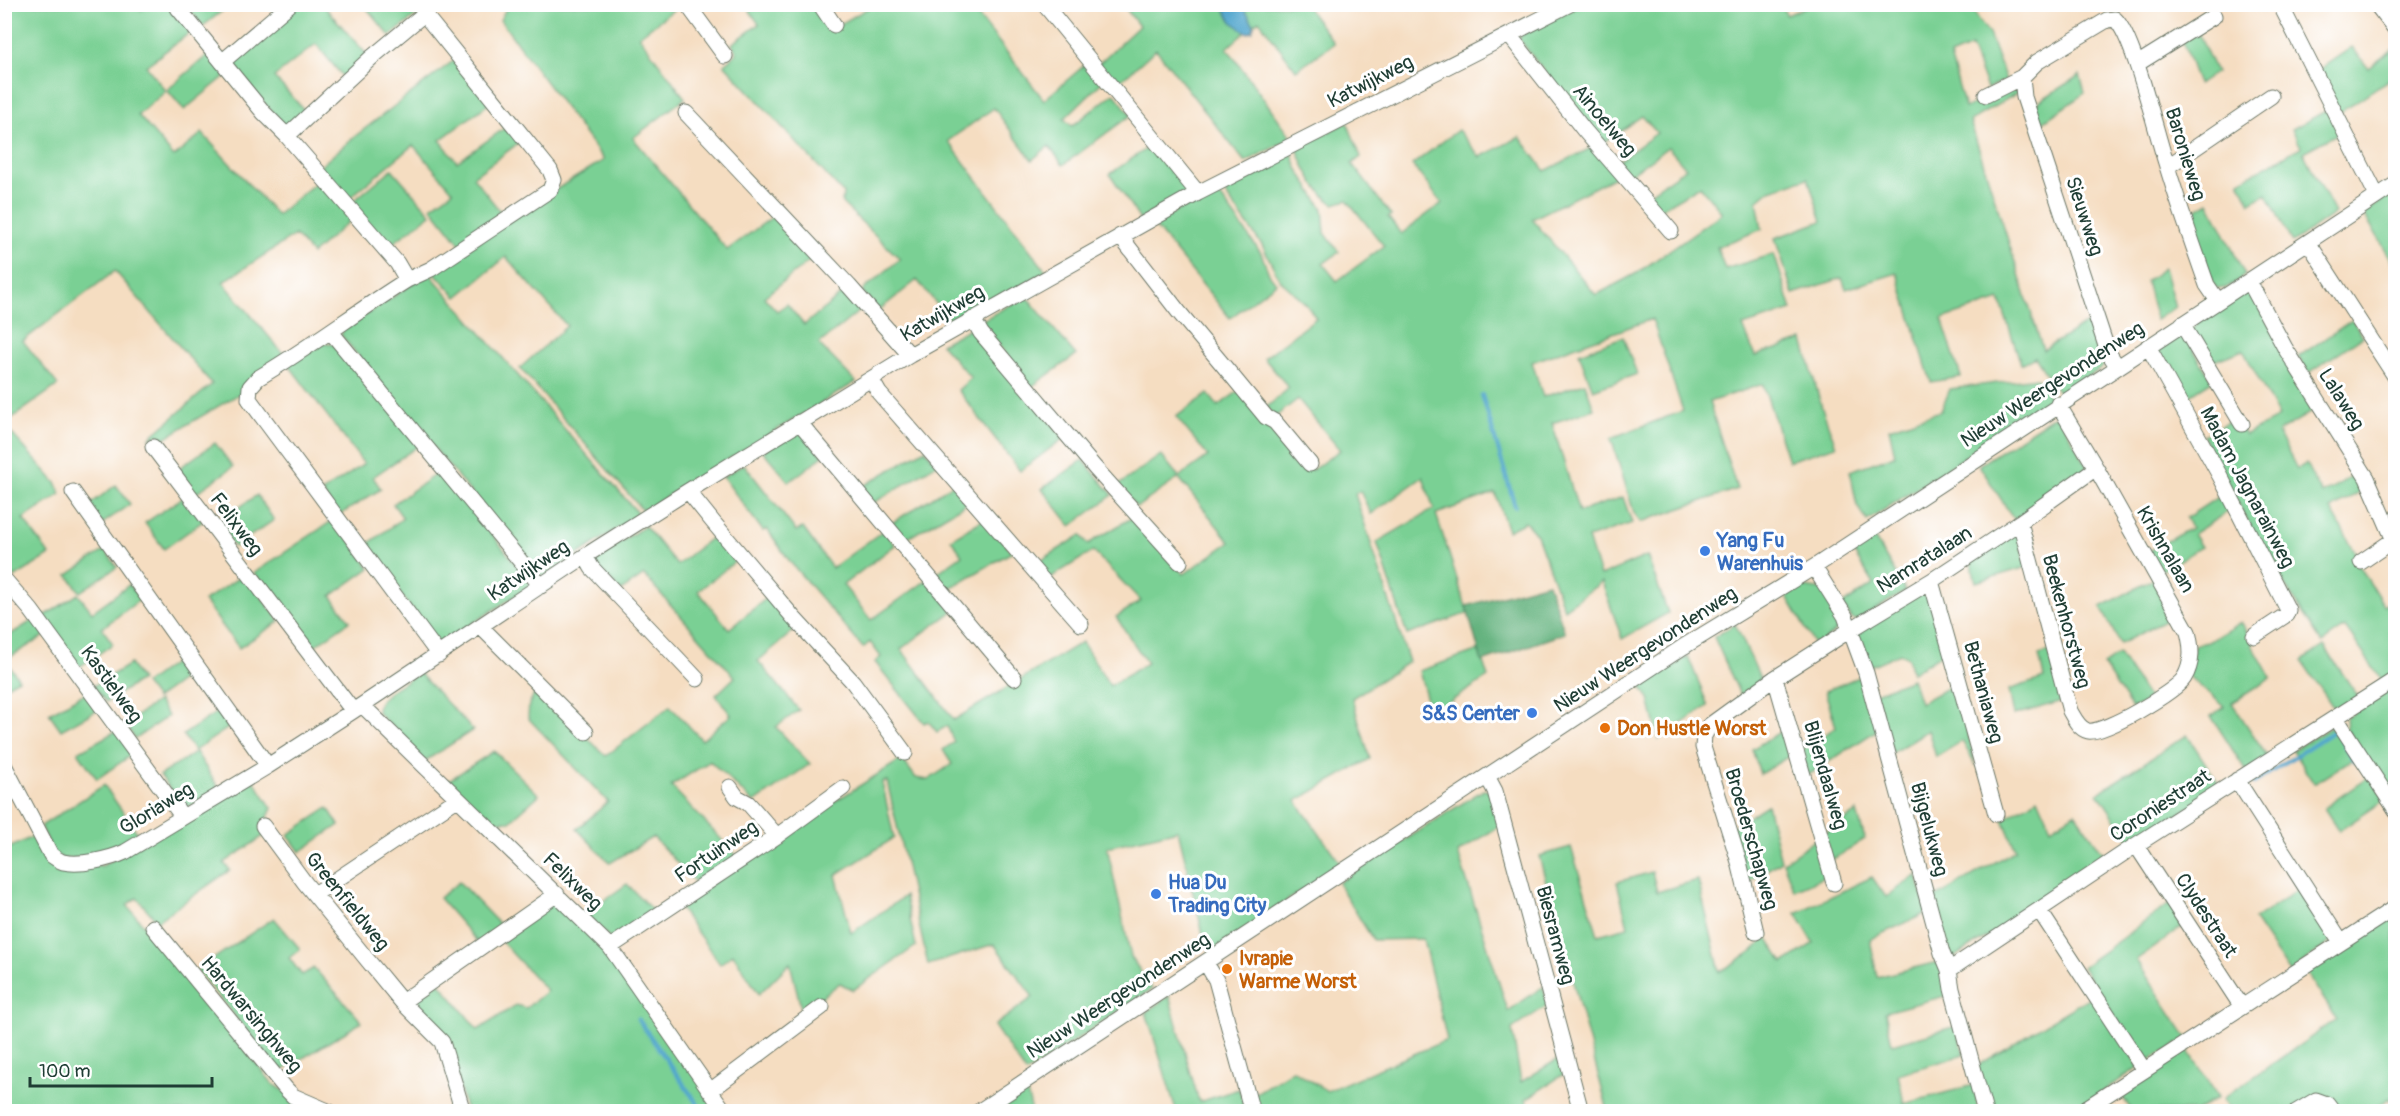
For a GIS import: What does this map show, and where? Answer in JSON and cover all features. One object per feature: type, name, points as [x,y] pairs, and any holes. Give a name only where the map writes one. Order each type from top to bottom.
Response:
[{"type":"street","points":[[222,62],[290,4]]},
{"type":"street","points":[[687,4],[725,56]]},
{"type":"street","points":[[820,4],[834,24]]},
{"type":"street","points":[[1044,4],[1198,193]]},
{"type":"street","name":"Katwijkweg","points":[[358,708],[688,490],[910,355],[1198,193],[1570,4]]},
{"type":"street","points":[[2280,4],[2377,196]]},
{"type":"street","points":[[2376,4],[2392,20]]},
{"type":"street","points":[[178,8],[264,113],[287,136],[397,262],[407,280]]},
{"type":"street","points":[[287,136],[422,9],[550,170],[554,180],[550,190],[431,270],[407,280],[362,309],[331,332],[258,378],[250,387],[249,399],[439,655]]},
{"type":"street","points":[[2137,64],[2214,16]]},
{"type":"street","name":"Baronieweg","points":[[2022,77],[2037,62],[2107,20],[2115,19],[2121,24],[2137,64],[2167,167],[2207,285],[2218,301]]},
{"type":"street","name":"Ainoelweg","points":[[1509,35],[1584,130],[1671,231]]},
{"type":"street","points":[[1986,95],[2022,77]]},
{"type":"street","name":"Sieuwweg","points":[[2022,77],[2024,98],[2108,352],[2117,366]]},
{"type":"street","points":[[2167,167],[2271,96]]},
{"type":"street","points":[[686,113],[849,286],[910,355]]},
{"type":"street","name":"Nieuw Weergevondenweg","points":[[978,1112],[1488,778],[1683,647],[1814,567],[2058,404],[2396,184]]},
{"type":"street","points":[[1120,236],[1178,311],[1266,417],[1275,422],[1310,464]]},
{"type":"street","points":[[2308,242],[2396,378]]},
{"type":"street","name":"Lalaweg","points":[[2249,281],[2285,348],[2367,478],[2393,538],[2361,562]]},
{"type":"street","points":[[973,319],[981,333],[1062,430],[1180,562]]},
{"type":"street","points":[[2182,324],[2242,424]]},
{"type":"street","points":[[331,332],[541,586]]},
{"type":"street","name":"Madam Jagnarainweg","points":[[2148,346],[2220,476],[2288,610],[2286,615],[2254,636]]},
{"type":"street","points":[[871,379],[887,402],[1081,624]]},
{"type":"street","points":[[2058,404],[2096,468]]},
{"type":"street","points":[[799,422],[1014,678]]},
{"type":"street","name":"Felixweg","points":[[153,447],[358,708],[457,799],[610,947],[725,1112]]},
{"type":"street","name":"Namratalaan","points":[[1710,725],[1776,678],[2020,522],[2096,468]]},
{"type":"street","name":"Krishnalaan","points":[[2080,727],[2086,731],[2104,729],[2176,688],[2189,667],[2191,654],[2188,632],[2184,623],[2096,468]]},
{"type":"street","points":[[688,490],[793,617],[853,682],[905,753]]},
{"type":"street","points":[[73,492],[268,766]]},
{"type":"street","name":"Beekenhorstweg","points":[[2020,522],[2070,711],[2080,727]]},
{"type":"street","points":[[585,556],[592,568],[697,679]]},
{"type":"street","name":"Bijgelukweg","points":[[1814,567],[1845,616],[1866,673],[1942,953],[1949,970],[1985,1112]]},
{"type":"street","name":"Kastielweg","points":[[4,579],[32,610],[182,816]]},
{"type":"street","name":"Bethaniaweg","points":[[1931,581],[1996,814]]},
{"type":"street","points":[[481,627],[586,732]]},
{"type":"street","name":"Blijendaalweg","points":[[1776,678],[1834,883]]},
{"type":"street","name":"Coroniestraat","points":[[1949,970],[2136,845],[2396,679]]},
{"type":"street","name":"Gloriaweg","points":[[4,765],[51,855],[63,862],[88,862],[113,858],[268,766],[358,708]]},
{"type":"street","points":[[2336,718],[2396,810]]},
{"type":"street","name":"Broederschapweg","points":[[1710,725],[1704,736],[1703,747],[1739,862],[1756,932]]},
{"type":"street","name":"Biesramweg","points":[[1488,778],[1496,791],[1579,1104]]},
{"type":"street","points":[[2237,780],[2341,942]]},
{"type":"street","points":[[730,787],[736,797],[748,803],[777,836]]},
{"type":"street","name":"Fortuinweg","points":[[610,947],[777,836],[843,788]]},
{"type":"street","points":[[315,894],[457,799]]},
{"type":"street","name":"Greenfieldweg","points":[[262,826],[402,1002],[442,1042],[463,1112]]},
{"type":"street","name":"Clydestraat","points":[[2136,845],[2242,1007]]},
{"type":"street","points":[[402,1002],[557,894]]},
{"type":"street","points":[[2080,1112],[2396,907]]},
{"type":"street","points":[[2039,910],[2144,1070]]},
{"type":"street","name":"Hardwarsinghweg","points":[[153,927],[286,1089],[293,1096],[330,1112]]},
{"type":"street","points":[[1206,963],[1216,980],[1252,1112]]},
{"type":"street","points":[[710,1090],[822,1007]]},
{"type":"street","points":[[2295,1112],[2316,1100],[2327,1104],[2333,1112]]},
{"type":"green space","points":[[135,4],[141,10],[149,5],[176,5],[192,31],[146,66],[166,91],[138,115],[174,157],[202,133],[277,215],[320,179],[354,217],[312,254],[295,235],[223,282],[286,357],[246,390],[163,439],[161,435],[149,438],[212,384],[115,271],[23,341],[58,385],[5,423],[5,5]]},
{"type":"green space","points":[[1581,4],[1780,5],[1787,15],[1810,5],[1969,5],[1989,34],[2006,80],[1987,89],[1971,47],[1950,56],[1965,108],[2011,85],[2019,92],[1970,121],[2043,350],[2094,319],[2104,350],[2102,368],[2060,395],[2035,357],[2021,364],[2000,300],[1942,319],[1961,377],[1931,382],[1897,273],[1846,289],[1842,278],[1793,294],[1775,238],[1822,221],[1808,178],[1770,190],[1757,201],[1762,229],[1717,247],[1725,269],[1774,254],[1792,310],[1743,326],[1755,356],[1803,340],[1822,408],[1836,446],[1788,461],[1763,384],[1709,402],[1737,489],[1641,522],[1634,513],[1611,438],[1683,411],[1652,319],[1532,362],[1543,397],[1585,383],[1594,409],[1552,423],[1579,512],[1623,497],[1632,523],[1588,538],[1600,576],[1647,556],[1668,613],[1622,639],[1602,582],[1564,609],[1537,535],[1525,522],[1508,531],[1495,493],[1436,514],[1468,613],[1407,635],[1377,542],[1434,509],[1423,477],[1371,514],[1360,491],[1355,494],[1409,662],[1352,698],[1370,759],[1296,801],[1341,864],[1211,952],[1205,943],[1178,830],[1107,847],[1131,957],[1152,989],[1026,1073],[994,1026],[1033,997],[994,944],[928,965],[887,781],[882,782],[894,838],[836,875],[851,933],[905,896],[916,946],[853,990],[840,983],[802,1012],[790,963],[759,994],[733,954],[720,964],[678,906],[810,817],[902,759],[916,778],[928,780],[952,764],[943,750],[954,742],[947,726],[937,732],[928,721],[924,723],[875,662],[881,657],[870,642],[863,648],[791,563],[767,529],[763,531],[723,477],[744,464],[796,531],[803,528],[832,568],[884,530],[895,545],[843,585],[871,620],[927,580],[953,611],[901,649],[954,720],[1082,642],[1110,686],[1147,663],[1116,617],[1141,601],[1093,551],[1047,580],[1034,565],[1081,535],[1088,544],[1133,517],[1184,574],[1230,542],[1179,478],[1137,507],[1117,486],[1161,455],[1179,477],[1208,456],[1176,417],[1208,394],[1218,406],[1243,388],[1312,470],[1340,450],[1298,399],[1275,417],[1267,407],[1289,388],[1264,358],[1316,318],[1306,304],[1280,280],[1262,245],[1226,195],[1223,187],[1291,151],[1297,168],[1323,209],[1325,233],[1339,252],[1323,264],[1337,281],[1384,246],[1347,200],[1334,204],[1322,193],[1307,171],[1297,148],[1347,122],[1361,157],[1352,164],[1391,215],[1388,217],[1401,234],[1442,203],[1412,165],[1458,130],[1480,157],[1520,137],[1545,171],[1595,146],[1619,175],[1532,219],[1596,295],[1637,273],[1722,213],[1700,186],[1659,210],[1647,195],[1686,168],[1668,147],[1628,176],[1617,162],[1657,133],[1642,116],[1601,144],[1519,39],[1522,34]]},
{"type":"green space","points":[[186,5],[230,5],[203,26]]},
{"type":"green space","points":[[298,5],[323,5],[368,56],[343,77],[316,44],[274,77],[307,113],[289,130],[228,64]]},
{"type":"green space","points":[[364,5],[418,5],[420,13],[390,36]]},
{"type":"green space","points":[[508,5],[680,5],[639,36],[685,98],[633,138],[727,250],[775,215],[813,258],[764,297],[777,311],[787,304],[804,325],[848,289],[863,308],[819,344],[856,382],[643,511],[520,368],[567,326],[506,257],[457,297],[434,272],[526,208],[604,160],[500,20]]},
{"type":"green space","points":[[752,5],[816,5],[834,28],[873,5],[970,5],[1044,100],[1087,63],[1102,82],[1064,119],[1072,126],[1114,93],[1131,115],[1063,165],[1049,146],[1032,160],[994,108],[948,141],[1046,271],[954,325],[917,280],[878,311],[862,291],[900,259],[842,203],[843,193],[724,64],[737,53],[732,44],[759,24],[748,8]]},
{"type":"green space","points":[[1123,5],[1305,5],[1334,43],[1296,70],[1259,20],[1227,48],[1292,138],[1245,162],[1156,49],[1116,85],[1098,64],[1139,26]]},
{"type":"green space","points":[[2197,31],[2216,72],[2198,84],[2182,40]]},
{"type":"green space","points":[[2352,47],[2368,68],[2395,48],[2395,75],[2339,113],[2317,71]]},
{"type":"green space","points":[[210,53],[228,74],[184,110],[167,90]]},
{"type":"green space","points":[[457,58],[491,102],[440,140],[457,162],[509,125],[521,141],[473,177],[504,216],[461,245],[431,207],[453,191],[413,145],[347,200],[318,168],[354,137]]},
{"type":"green space","points":[[2080,75],[2085,93],[2037,126],[2030,107]]},
{"type":"green space","points":[[2329,109],[2341,132],[2303,152],[2335,213],[2292,243],[2267,194],[2250,203],[2239,181],[2301,147],[2292,129]]},
{"type":"green space","points":[[1153,144],[1190,191],[1140,220],[1110,174]]},
{"type":"green space","points":[[392,169],[431,214],[387,248],[352,202]]},
{"type":"green space","points":[[1218,189],[1220,196],[1261,253],[1269,274],[1276,283],[1230,318],[1153,224]]},
{"type":"green space","points":[[2395,192],[2395,265],[2363,213]]},
{"type":"green space","points":[[2209,202],[2245,275],[2231,286],[2223,288],[2215,287],[2188,214]]},
{"type":"green space","points":[[2164,268],[2175,307],[2156,320],[2146,281]]},
{"type":"green space","points":[[429,273],[638,515],[544,577],[538,574],[341,335],[343,330]]},
{"type":"green space","points":[[2250,289],[2318,408],[2278,432],[2297,469],[2306,464],[2322,494],[2359,472],[2368,487],[2331,509],[2357,556],[2357,562],[2381,601],[2385,605],[2395,599],[2395,674],[2383,682],[2345,627],[2322,643],[2264,553],[2203,436],[2234,418],[2245,435],[2279,417],[2243,350],[2211,362],[2191,332],[2208,314]]},
{"type":"green space","points":[[1026,296],[1076,355],[1031,387],[981,321]]},
{"type":"green space","points":[[2352,320],[2363,336],[2309,373],[2298,357]]},
{"type":"green space","points":[[972,327],[1064,438],[1020,471],[958,390],[971,378],[941,344]]},
{"type":"green space","points":[[2183,332],[2212,381],[2184,399],[2157,349]]},
{"type":"green space","points":[[1623,337],[1637,374],[1593,390],[1579,353]]},
{"type":"green space","points":[[323,344],[335,345],[421,444],[373,477],[381,489],[338,516],[322,492],[364,464],[288,364]]},
{"type":"green space","points":[[2037,378],[2051,400],[1867,521],[1857,506],[1850,471],[1895,455],[1889,428],[1941,411],[1950,389]]},
{"type":"green space","points":[[2056,417],[2061,420],[2086,464],[2086,469],[2015,521],[1979,465]]},
{"type":"green space","points":[[4,425],[57,484],[61,494],[23,519],[50,555],[14,578],[11,574],[5,577]]},
{"type":"green space","points":[[799,430],[823,456],[789,482],[763,451]]},
{"type":"green space","points":[[215,443],[233,467],[195,494],[178,469]]},
{"type":"green space","points":[[925,449],[937,464],[872,504],[860,488]]},
{"type":"green space","points":[[1083,460],[1113,495],[1071,526],[1042,489]]},
{"type":"green space","points":[[442,470],[532,585],[439,645],[364,547],[403,518],[393,504]]},
{"type":"green space","points":[[955,483],[970,501],[903,541],[890,524]]},
{"type":"green space","points":[[116,485],[130,504],[102,524],[88,506]]},
{"type":"green space","points":[[2224,493],[2232,509],[2193,534],[2201,547],[2158,573],[2147,552],[2191,528],[2186,518]]},
{"type":"green space","points":[[257,495],[274,520],[234,547],[217,523]]},
{"type":"green space","points":[[185,496],[203,521],[164,549],[145,523]]},
{"type":"green space","points":[[335,519],[370,568],[331,596],[350,621],[310,649],[254,573]]},
{"type":"green space","points":[[984,519],[1012,552],[945,591],[933,576],[962,555],[951,539]]},
{"type":"green space","points":[[645,526],[677,565],[716,534],[737,560],[698,591],[729,629],[769,596],[797,628],[758,661],[799,710],[776,727],[810,764],[754,803],[710,761],[671,786],[738,857],[697,884],[653,837],[610,863],[577,829],[608,802],[528,718],[529,704],[537,689],[606,756],[670,706],[702,740],[731,715],[716,695],[735,677],[644,575],[621,591],[591,561]]},
{"type":"green space","points":[[2017,532],[2027,567],[1976,582],[1970,559]]},
{"type":"green space","points":[[1873,536],[1906,591],[1857,620],[1852,619],[1842,605],[1874,584],[1852,550]]},
{"type":"green space","points":[[105,550],[117,567],[80,592],[68,575]]},
{"type":"green space","points":[[244,574],[280,621],[239,648],[204,601]]},
{"type":"green space","points":[[2155,578],[2176,615],[2120,644],[2101,607]]},
{"type":"green space","points":[[1548,583],[1565,633],[1482,662],[1466,606]]},
{"type":"green space","points":[[129,585],[141,599],[102,628],[113,644],[79,667],[43,617],[78,594],[92,612]]},
{"type":"green space","points":[[1798,586],[1824,590],[1843,625],[1816,647],[1785,593]]},
{"type":"green space","points":[[1925,589],[1948,650],[1912,673],[1908,658],[1900,653],[1868,667],[1857,636],[1858,629]]},
{"type":"green space","points":[[35,619],[46,635],[5,660],[5,638]]},
{"type":"green space","points":[[2241,622],[2254,642],[2252,644],[2271,678],[2232,703],[2268,757],[2246,771],[2211,716],[2225,707],[2188,676],[2194,645],[2208,642]]},
{"type":"green space","points":[[1735,624],[1763,684],[1742,699],[1714,637]]},
{"type":"green space","points":[[2324,646],[2359,698],[2337,713],[2302,661]]},
{"type":"green space","points":[[1479,650],[1488,677],[1431,714],[1419,671]]},
{"type":"green space","points":[[2049,652],[2063,701],[2014,715],[2009,690],[2044,678],[2039,655]]},
{"type":"green space","points":[[2119,654],[2149,699],[2132,709],[2103,665]]},
{"type":"green space","points":[[1688,656],[1708,706],[1659,739],[1649,699],[1641,686]]},
{"type":"green space","points":[[182,657],[193,672],[156,699],[145,684]]},
{"type":"green space","points":[[5,660],[19,679],[5,687]]},
{"type":"green space","points":[[130,664],[141,680],[106,702],[93,686]]},
{"type":"green space","points":[[419,673],[473,730],[425,761],[377,712],[381,700],[386,695]]},
{"type":"green space","points":[[1863,675],[1879,729],[1807,776],[1800,751],[1836,727],[1825,691]]},
{"type":"green space","points":[[1912,679],[1920,703],[1956,683],[1976,766],[1962,741],[1936,757],[1928,730],[1892,753],[1875,693]]},
{"type":"green space","points":[[2395,684],[2395,805],[2347,730],[2346,718]]},
{"type":"green space","points":[[89,691],[101,708],[61,730],[49,713]]},
{"type":"green space","points":[[158,701],[168,716],[135,739],[125,724]]},
{"type":"green space","points":[[223,708],[234,724],[194,751],[183,735]]},
{"type":"green space","points":[[2336,724],[2357,756],[2314,784],[2292,750]]},
{"type":"green space","points":[[1788,727],[1796,752],[1760,774],[1752,749]]},
{"type":"green space","points":[[118,730],[134,753],[97,779],[78,752]]},
{"type":"green space","points":[[2187,735],[2221,787],[2132,844],[2098,793]]},
{"type":"green space","points":[[494,751],[539,795],[510,821],[488,822],[446,782]]},
{"type":"green space","points":[[196,752],[220,790],[184,809],[160,775]]},
{"type":"green space","points":[[2370,776],[2386,799],[2339,831],[2324,808]]},
{"type":"green space","points":[[253,779],[272,808],[265,835],[224,863],[230,870],[157,921],[137,898],[127,905],[273,1084],[318,1111],[5,1112],[5,850],[36,835],[49,859],[102,866]]},
{"type":"green space","points":[[104,785],[141,838],[114,854],[63,859],[53,853],[41,826]]},
{"type":"green space","points":[[1483,790],[1490,791],[1501,825],[1458,853],[1508,1011],[1543,987],[1548,1005],[1512,1029],[1521,1082],[1563,1056],[1567,1072],[1526,1099],[1530,1111],[1254,1111],[1251,1096],[1293,1070],[1327,1091],[1447,1040],[1423,939],[1373,940],[1338,883]]},
{"type":"green space","points":[[2038,798],[2051,828],[2075,813],[2108,860],[1950,960],[1931,900],[2016,850],[2003,819]]},
{"type":"green space","points":[[1767,805],[1781,861],[1747,883],[1732,827]]},
{"type":"green space","points":[[328,808],[339,825],[300,852],[288,835]]},
{"type":"green space","points":[[1857,812],[1865,839],[1830,861],[1823,834]]},
{"type":"green space","points":[[1819,837],[1826,863],[1824,877],[1794,890],[1783,862]]},
{"type":"green space","points":[[1571,847],[1598,935],[1628,927],[1617,882],[1652,872],[1657,892],[1698,880],[1720,972],[1754,950],[1767,937],[1783,963],[1814,943],[1796,913],[1872,877],[1886,897],[1917,875],[1927,913],[1870,939],[1877,977],[1942,961],[1949,995],[1885,1012],[1892,1044],[1957,1026],[1964,1055],[1898,1074],[1904,1104],[1974,1085],[1979,1111],[1608,1111],[1539,856]]},
{"type":"green space","points":[[459,882],[502,927],[479,944],[439,898]]},
{"type":"green space","points":[[627,884],[655,913],[612,940],[585,914]]},
{"type":"green space","points":[[2302,887],[2334,939],[2290,973],[2254,920]]},
{"type":"green space","points":[[553,902],[603,945],[721,1111],[466,1111],[449,1047],[420,1006],[419,997],[439,982],[478,1030],[516,1005],[526,1008],[547,991],[499,939]]},
{"type":"green space","points":[[2171,903],[2185,925],[2136,960],[2188,1039],[2145,1062],[2082,967]]},
{"type":"green space","points":[[2395,910],[2395,1106],[2390,1098],[2370,1111],[2336,1111],[2329,1101],[2290,1111],[2231,1112],[2222,1099],[2337,1019],[2304,969]]},
{"type":"green space","points":[[274,918],[300,949],[289,958],[302,975],[314,968],[362,1022],[280,1072],[197,970]]},
{"type":"green space","points":[[2093,995],[2139,1067],[2074,1111],[1988,1112],[1977,1066]]},
{"type":"green space","points":[[1169,996],[1199,1102],[1239,1089],[1246,1111],[1174,1111],[1176,1110],[1146,1012]]},
{"type":"green space","points":[[2187,1048],[2218,1097],[2196,1111],[2132,1111],[2119,1092]]},
{"type":"green space","points":[[1026,1090],[1032,1111],[993,1111]]},
{"type":"water","points":[[1221,5],[1242,5],[1254,25],[1253,31],[1248,33],[1233,23]]},
{"type":"waterway","points":[[1482,395],[1515,506]]},
{"type":"waterway","points":[[2254,783],[2335,730],[2354,761]]},
{"type":"waterway","points":[[638,1019],[703,1112]]},
{"type":"place","name":"Yang Fu Warenhuis","points":[[1705,551]]},
{"type":"place","name":"S&S Center","points":[[1532,713]]},
{"type":"place","name":"Don Hustle Worst","points":[[1605,728]]},
{"type":"place","name":"Hua Du Trading City","points":[[1156,894]]},
{"type":"place","name":"Ivrapie Warme Worst","points":[[1227,969]]}]
